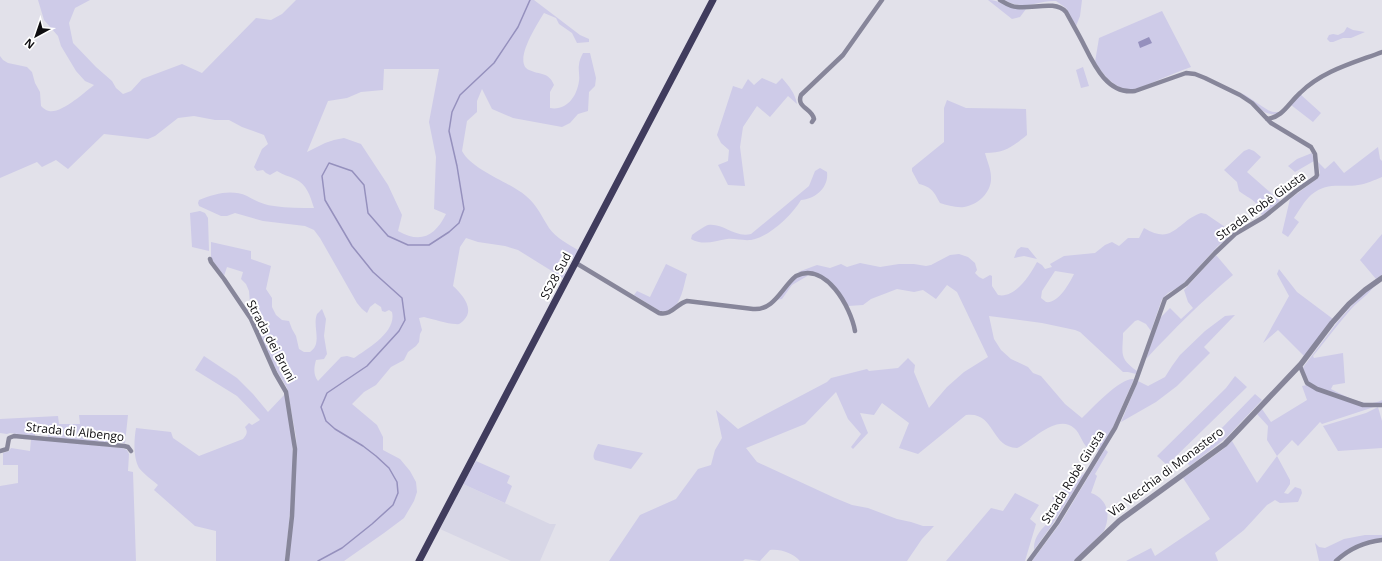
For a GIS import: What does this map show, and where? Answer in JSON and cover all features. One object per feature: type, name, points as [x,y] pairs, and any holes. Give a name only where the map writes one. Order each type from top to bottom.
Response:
[{"type":"main road","name":"SS28 Sud","points":[[419,561],[713,0]]},
{"type":"street","points":[[812,122],[814,119],[813,115],[800,103],[799,100],[801,95],[843,55],[882,0]]},
{"type":"street","name":"Strada Robè Giusta","points":[[1000,0],[1016,7],[1051,3],[1060,5],[1066,12],[1098,71],[1108,82],[1120,89],[1133,92],[1183,74],[1192,73],[1237,93],[1252,103],[1277,127],[1312,148],[1318,173],[1317,176],[1258,222],[1235,234],[1183,287],[1165,299],[1135,383],[1115,428],[1057,523],[1029,561]]},
{"type":"street","points":[[1267,119],[1278,116],[1301,92],[1324,75],[1382,52]]},
{"type":"street","name":"Strada dei Bruni","points":[[210,259],[249,317],[276,375],[286,392],[295,449],[292,516],[287,561]]},
{"type":"street","points":[[576,263],[664,314],[670,312],[687,301],[762,309],[772,303],[796,276],[801,274],[814,274],[826,280],[837,291],[850,313],[855,331]]},
{"type":"street","name":"Via Vecchia di Monastero","points":[[1077,561],[1118,521],[1225,444],[1300,366],[1332,323],[1349,304],[1382,278]]},
{"type":"street","points":[[1300,366],[1307,383],[1316,390],[1344,398],[1361,405],[1382,405]]},
{"type":"street","name":"Strada di Albengo","points":[[0,451],[7,449],[9,438],[13,436],[124,446],[128,447],[132,451]]},
{"type":"street","points":[[1336,561],[1353,548],[1367,542],[1382,540]]},
{"type":"shaded area","points":[[38,0],[90,0],[75,8],[69,23],[73,43],[112,81],[116,88],[123,94],[131,91],[142,79],[182,64],[202,73],[256,18],[271,20],[282,14],[296,0],[534,0],[580,35],[589,39],[589,42],[577,43],[572,33],[559,24],[556,18],[544,13],[532,33],[523,59],[525,66],[529,70],[544,74],[550,78],[554,85],[550,92],[550,108],[556,108],[566,105],[573,97],[578,87],[580,59],[583,53],[590,53],[596,78],[595,86],[589,92],[588,111],[578,114],[570,123],[562,127],[513,118],[492,109],[482,89],[477,101],[477,112],[467,121],[462,151],[467,158],[482,170],[526,196],[536,207],[552,232],[578,250],[577,254],[566,264],[566,272],[563,278],[518,250],[466,238],[460,247],[453,286],[466,302],[468,307],[467,316],[460,324],[452,324],[424,317],[419,318],[422,330],[419,342],[416,346],[408,352],[404,360],[391,367],[376,385],[364,392],[352,404],[377,425],[383,437],[383,450],[400,459],[410,471],[416,482],[417,492],[414,501],[404,518],[344,561],[288,561],[297,453],[296,437],[287,388],[275,368],[251,316],[249,291],[246,284],[241,279],[243,272],[227,267],[224,276],[211,259],[211,242],[251,251],[251,259],[271,266],[266,289],[272,298],[272,307],[276,315],[282,320],[289,321],[296,336],[299,349],[304,352],[310,352],[314,349],[317,340],[317,314],[322,309],[326,319],[324,336],[327,354],[324,359],[316,360],[314,371],[318,381],[341,357],[347,356],[354,358],[380,339],[390,326],[392,312],[389,310],[385,312],[382,311],[381,307],[375,303],[370,307],[367,313],[362,309],[314,230],[305,226],[263,221],[235,213],[227,216],[221,216],[199,206],[199,200],[217,194],[235,193],[270,205],[289,208],[314,208],[308,191],[299,181],[277,171],[270,175],[263,170],[257,171],[254,167],[262,149],[268,144],[264,135],[242,127],[229,120],[215,120],[194,116],[178,118],[155,136],[148,139],[104,134],[68,169],[56,160],[42,167],[37,162],[0,178],[0,56],[8,63],[27,67],[32,72],[35,83],[40,92],[41,106],[48,111],[54,111],[66,106],[94,85],[85,81],[76,71],[61,46],[58,36],[44,20]],"holes":[[[384,69],[439,69],[429,122],[436,157],[434,209],[446,214],[442,222],[432,232],[426,236],[414,237],[398,231],[402,215],[388,185],[361,144],[344,138],[325,143],[307,152],[328,101],[347,98],[361,92],[383,90]]]},
{"type":"shaded area","points":[[988,0],[994,0],[1015,8],[1026,9],[1020,17],[1012,19]]},
{"type":"shaded area","points":[[1004,0],[1082,0],[1080,16],[1076,26],[1066,8],[1056,1],[1031,5],[1019,5]]},
{"type":"shaded area","points":[[1162,11],[1191,67],[1145,86],[1133,89],[1121,87],[1110,81],[1095,62],[1099,38]]},
{"type":"shaded area","points":[[1347,27],[1353,30],[1365,32],[1351,38],[1343,38],[1333,42],[1330,42],[1327,39],[1329,35],[1338,35],[1344,32]]},
{"type":"shaded area","points":[[1149,37],[1152,43],[1140,48],[1138,42]]},
{"type":"shaded area","points":[[1083,67],[1089,86],[1081,88],[1076,70]]},
{"type":"shaded area","points":[[762,78],[776,84],[782,78],[793,93],[797,104],[788,96],[770,117],[757,106],[743,127],[740,147],[745,186],[728,185],[718,165],[728,161],[729,150],[721,143],[717,135],[733,86],[742,89],[748,79],[754,85]]},
{"type":"shaded area","points":[[1241,93],[1271,111],[1281,112],[1270,114],[1265,112],[1254,105]]},
{"type":"shaded area","points":[[1300,94],[1321,113],[1313,122],[1291,105]]},
{"type":"shaded area","points":[[947,100],[966,108],[1026,109],[1027,135],[1008,148],[998,152],[985,153],[990,168],[991,183],[987,193],[979,201],[964,207],[955,207],[940,203],[932,190],[919,184],[912,171],[912,168],[944,142],[944,108]]},
{"type":"shaded area","points":[[1378,147],[1380,159],[1382,161],[1382,177],[1367,183],[1352,186],[1329,186],[1317,191],[1306,200],[1294,218],[1299,222],[1288,237],[1282,233],[1290,199],[1318,178],[1320,173],[1318,162],[1325,169],[1334,161],[1344,173]]},
{"type":"shaded area","points":[[1249,149],[1261,157],[1247,172],[1280,201],[1262,216],[1256,203],[1239,191],[1237,182],[1224,170],[1244,151]]},
{"type":"shaded area","points":[[1312,153],[1314,161],[1295,172],[1288,166],[1297,159]]},
{"type":"shaded area","points":[[820,168],[827,172],[827,178],[826,183],[820,192],[816,195],[801,200],[787,218],[761,237],[748,240],[727,239],[704,243],[691,239],[692,235],[708,225],[719,226],[739,234],[751,234],[809,186],[815,171]]},
{"type":"shaded area","points":[[200,211],[205,213],[208,218],[209,251],[192,247],[190,213]]},
{"type":"shaded area","points":[[1201,213],[1206,214],[1225,227],[1232,222],[1237,230],[1218,246],[1182,285],[1168,293],[1162,299],[1151,331],[1146,324],[1138,320],[1135,321],[1123,333],[1122,350],[1124,359],[1137,371],[1136,374],[1123,372],[1080,332],[1075,330],[1042,323],[989,316],[994,339],[1001,350],[1011,359],[1028,367],[1033,373],[1041,376],[1065,404],[1082,418],[1114,388],[1128,380],[1134,379],[1113,427],[1099,451],[1094,447],[1088,448],[1074,428],[1067,424],[1052,426],[1017,448],[1008,446],[1002,442],[988,423],[982,418],[975,415],[966,415],[918,454],[899,448],[909,423],[882,403],[874,415],[860,413],[868,433],[853,449],[851,447],[861,434],[848,419],[836,392],[805,424],[746,448],[757,462],[835,498],[897,519],[923,526],[934,526],[922,539],[907,561],[800,561],[786,552],[770,550],[760,561],[745,559],[743,561],[609,561],[640,515],[676,499],[698,469],[711,465],[715,450],[722,438],[716,410],[738,429],[827,382],[831,378],[867,369],[869,371],[898,368],[908,358],[915,365],[914,372],[929,408],[947,387],[964,372],[988,357],[957,292],[947,285],[936,299],[923,290],[914,292],[897,289],[871,299],[863,305],[848,306],[832,283],[805,272],[798,272],[817,265],[830,268],[841,264],[847,267],[860,263],[880,267],[899,264],[926,266],[950,255],[959,254],[968,257],[975,263],[977,270],[975,273],[979,277],[983,279],[990,275],[992,276],[992,286],[998,295],[1004,295],[1016,290],[1021,285],[1037,262],[1045,269],[1052,267],[1050,264],[1064,256],[1095,253],[1105,245],[1112,242],[1119,246],[1128,238],[1139,238],[1144,228],[1154,233],[1169,233]],"holes":[[[1055,271],[1074,274],[1063,292],[1055,300],[1046,302],[1041,298],[1042,291]]]},
{"type":"shaded area","points":[[1382,234],[1382,275],[1376,279],[1360,260]]},
{"type":"shaded area","points":[[1021,247],[1028,248],[1037,259],[1024,256],[1014,258],[1017,250]]},
{"type":"shaded area","points":[[1216,255],[1233,275],[1188,316],[1146,359],[1160,318],[1170,308],[1181,319],[1193,308],[1188,302],[1184,290]]},
{"type":"shaded area","points":[[666,264],[687,274],[680,299],[676,305],[667,311],[660,311],[634,295],[637,291],[650,297]]},
{"type":"shaded area","points":[[1279,269],[1297,292],[1333,319],[1304,356],[1278,330],[1263,343],[1289,296],[1277,274]]},
{"type":"shaded area","points":[[809,275],[792,285],[782,299],[776,300],[790,283],[799,276]]},
{"type":"shaded area","points":[[1376,284],[1352,308],[1313,356],[1314,358],[1343,353],[1345,383],[1333,385],[1331,389],[1349,398],[1362,402],[1369,403],[1382,400],[1382,403],[1369,405],[1331,394],[1308,382],[1303,368],[1339,320],[1359,298]]},
{"type":"shaded area","points":[[1235,315],[1204,347],[1210,353],[1177,386],[1156,402],[1121,422],[1138,381],[1148,386],[1165,377],[1180,355],[1205,331],[1225,316]]},
{"type":"shaded area","points":[[204,356],[237,378],[268,412],[285,394],[291,433],[293,469],[285,561],[216,561],[216,531],[195,526],[154,490],[158,485],[139,468],[137,464],[134,448],[136,428],[171,432],[173,438],[199,456],[243,439],[247,433],[245,427],[249,423],[252,425],[260,420],[237,396],[195,370]]},
{"type":"shaded area","points":[[1235,376],[1247,387],[1167,465],[1157,456],[1226,388]]},
{"type":"shaded area","points":[[1307,385],[1374,407],[1322,424],[1320,422],[1298,446],[1292,440],[1277,456],[1267,440],[1268,426],[1257,414],[1262,409],[1271,422],[1307,400],[1302,386]]},
{"type":"shaded area","points":[[1255,394],[1262,400],[1226,438],[1190,466],[1186,462]]},
{"type":"shaded area","points":[[1378,407],[1382,421],[1382,448],[1338,451],[1323,426],[1366,413]]},
{"type":"shaded area","points":[[79,415],[128,415],[125,443],[48,437],[47,427],[35,427],[35,436],[0,433],[0,419],[58,416],[59,424],[80,424]]},
{"type":"shaded area","points":[[31,439],[122,448],[127,450],[129,454],[128,471],[133,472],[136,561],[0,561],[0,486],[18,483],[18,465],[3,465],[3,453],[9,451],[11,448],[30,451]]},
{"type":"shaded area","points":[[1232,441],[1257,483],[1277,456],[1290,480],[1290,484],[1284,493],[1288,494],[1295,487],[1301,489],[1302,493],[1298,502],[1280,503],[1275,500],[1267,505],[1244,530],[1215,553],[1218,561],[1126,561],[1151,548],[1155,556],[1210,519],[1183,478]]},
{"type":"shaded area","points":[[598,444],[643,453],[631,469],[595,460],[594,454]]},
{"type":"shaded area","points":[[1105,449],[1108,452],[1095,474],[1097,476],[1091,493],[1101,499],[1106,508],[1107,519],[1104,531],[1074,561],[1032,561],[1061,522]]},
{"type":"shaded area","points":[[476,461],[510,476],[507,483],[512,486],[505,503],[463,484]]},
{"type":"shaded area","points":[[1086,472],[1034,550],[1037,537],[1041,530],[1051,520],[1048,517],[1060,506],[1052,498]]},
{"type":"shaded area","points":[[463,484],[550,524],[556,524],[540,561],[511,561],[440,529]]},
{"type":"shaded area","points":[[1015,493],[1039,505],[1030,519],[1036,524],[1025,561],[946,561],[991,508],[1003,511]]},
{"type":"shaded area","points":[[1365,535],[1382,535],[1382,538],[1365,542],[1335,561],[1319,561],[1315,543],[1319,547],[1325,548],[1344,539]]},
{"type":"waterway","points":[[318,561],[342,548],[372,524],[393,505],[398,493],[397,482],[389,468],[363,446],[335,429],[326,421],[321,407],[327,393],[367,366],[399,331],[405,320],[402,298],[373,272],[352,246],[325,200],[322,176],[329,163],[352,171],[364,185],[368,213],[388,236],[408,245],[429,245],[449,232],[459,223],[464,209],[457,166],[449,131],[452,112],[460,95],[494,63],[518,27],[530,0]]}]
